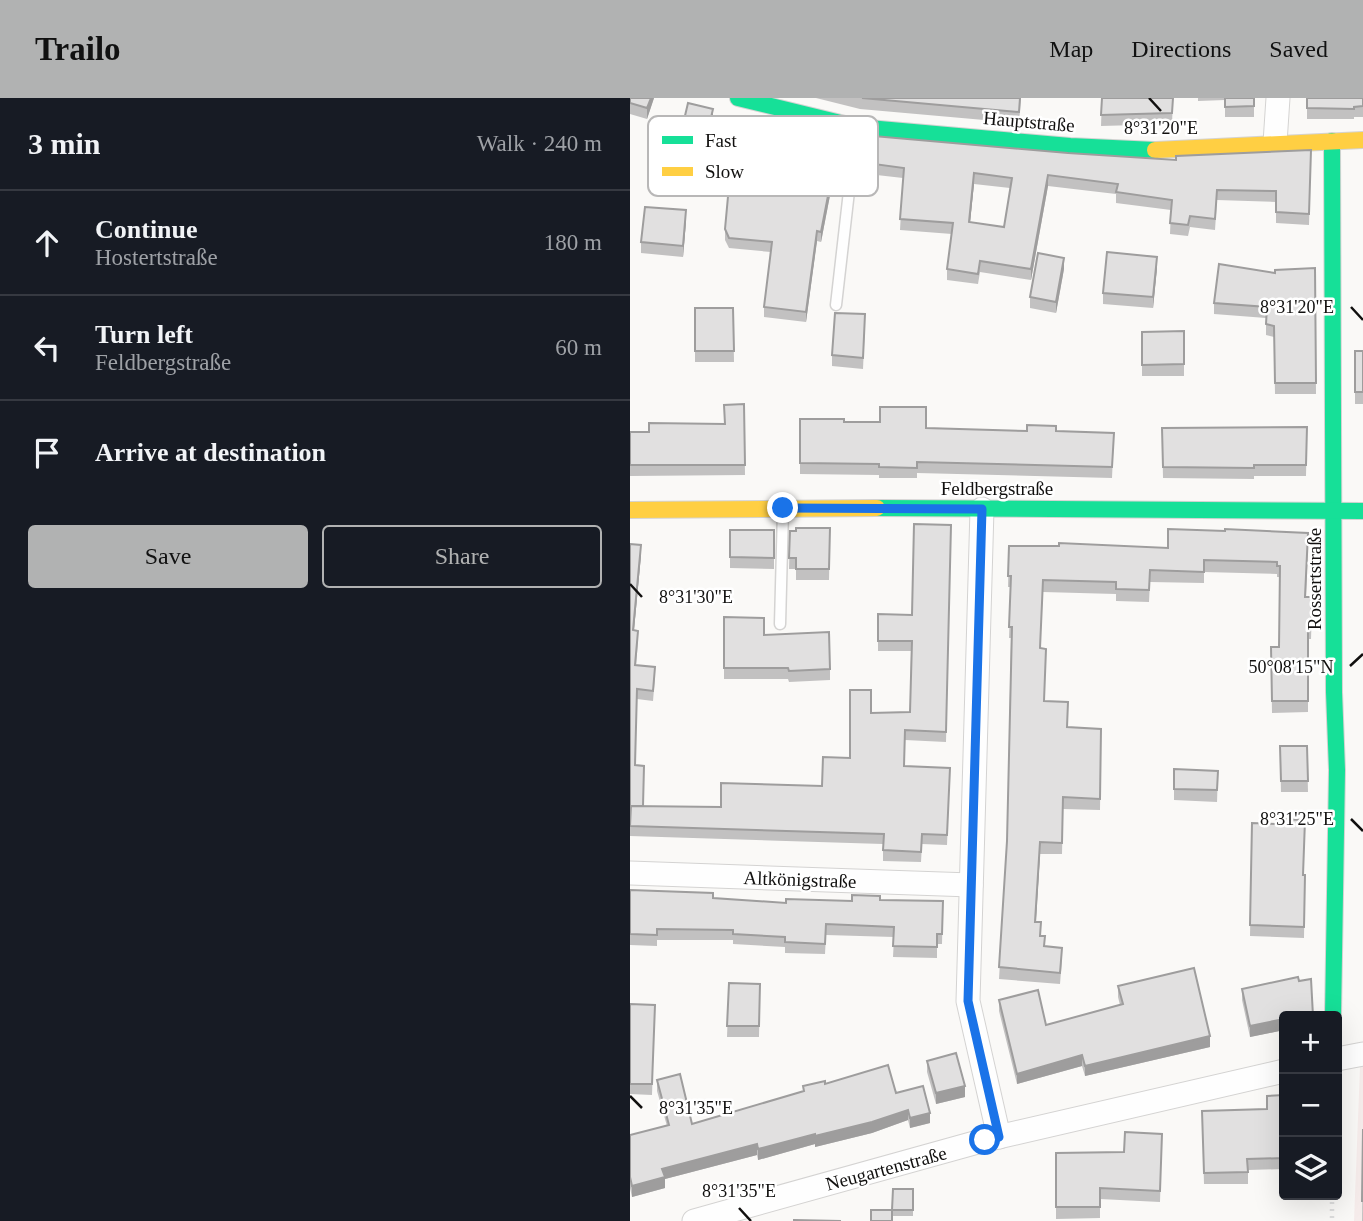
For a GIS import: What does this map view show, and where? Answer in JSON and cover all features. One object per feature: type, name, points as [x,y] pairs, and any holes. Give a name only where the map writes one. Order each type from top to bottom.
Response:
[{"type":"street","name":"Hauptstraße","points":[[738,98],[812,116]]},
{"type":"street","points":[[1275,143],[1278,98]]},
{"type":"street","name":"Hauptstraße","points":[[878,129],[1070,146],[1153,150],[1363,140]]},
{"type":"street","name":"Rossertstraße","points":[[1332,141],[1334,692],[1337,770],[1333,1011]]},
{"type":"street","name":"Feldbergstraße","points":[[630,510],[783,508],[1363,511]]},
{"type":"street","points":[[982,509],[968,1001],[999,1137]]},
{"type":"street","name":"Altkönigstraße","points":[[630,873],[971,885]]},
{"type":"street","points":[[1342,1058],[1363,1054]]},
{"type":"street","name":"Neugartenstraße","points":[[694,1221],[999,1137],[1279,1072]]},
{"type":"lane","points":[[836,305],[849,196]]},
{"type":"lane","points":[[780,624],[783,508]]},
{"type":"path","points":[[1332,1200],[1332,1221]]},
{"type":"shaded area","points":[[1363,1066],[1363,1221],[1354,1221],[1360,1067]]},
{"type":"building","points":[[630,98],[651,98],[647,108],[630,103]]},
{"type":"building","points":[[862,98],[1020,98],[1019,112]]},
{"type":"building","points":[[1102,98],[1173,98],[1172,113],[1101,115]]},
{"type":"building","points":[[1225,98],[1254,98],[1254,106],[1225,107]]},
{"type":"building","points":[[1307,98],[1363,98],[1363,106],[1354,109],[1307,108]]},
{"type":"building","points":[[688,103],[713,109],[711,116],[685,116]]},
{"type":"building","points":[[878,136],[1176,160],[1176,156],[1311,150],[1309,214],[1276,212],[1276,191],[1217,190],[1215,219],[1190,216],[1188,225],[1170,223],[1172,200],[1116,192],[1118,184],[1048,175],[1031,269],[980,261],[978,274],[947,269],[953,223],[900,219],[904,168],[878,165]],"holes":[[[974,173],[1012,178],[1004,227],[969,222]]]},
{"type":"building","points":[[728,196],[828,196],[821,232],[817,231],[806,312],[764,307],[772,242],[729,238],[725,229]]},
{"type":"building","points":[[645,207],[686,210],[683,246],[641,242]]},
{"type":"building","points":[[1107,252],[1157,257],[1153,297],[1103,293]]},
{"type":"building","points":[[1038,253],[1064,258],[1056,302],[1030,297]]},
{"type":"building","points":[[1219,264],[1275,273],[1275,270],[1315,268],[1316,383],[1275,383],[1274,326],[1266,324],[1267,307],[1214,303]]},
{"type":"building","points":[[695,308],[733,308],[734,351],[695,351]]},
{"type":"building","points":[[835,313],[865,314],[863,358],[832,355]]},
{"type":"building","points":[[1184,331],[1184,364],[1142,365],[1142,332]]},
{"type":"building","points":[[1355,351],[1363,351],[1363,392],[1355,392]]},
{"type":"building","points":[[744,404],[745,465],[630,465],[630,432],[649,432],[649,423],[725,424],[724,405]]},
{"type":"building","points":[[880,407],[926,407],[926,428],[1027,431],[1027,425],[1056,426],[1056,431],[1114,433],[1112,467],[917,462],[917,468],[879,467],[879,464],[800,463],[800,419],[880,422]]},
{"type":"building","points":[[1307,427],[1306,465],[1254,465],[1254,468],[1163,467],[1162,428]]},
{"type":"building","points":[[914,524],[951,525],[946,732],[905,730],[904,766],[950,768],[947,835],[922,834],[921,852],[883,850],[884,834],[630,826],[631,806],[721,807],[721,783],[822,786],[823,757],[850,758],[850,690],[871,690],[871,713],[910,712],[912,641],[878,641],[878,614],[912,615]]},
{"type":"building","points":[[796,528],[830,528],[829,569],[796,569],[796,558],[789,558],[790,531],[796,531]]},
{"type":"building","points":[[1168,529],[1308,533],[1305,597],[1312,597],[1311,628],[1308,628],[1308,701],[1272,701],[1271,647],[1279,647],[1280,566],[1277,566],[1277,562],[1204,560],[1204,572],[1150,570],[1149,590],[1116,589],[1116,582],[1043,580],[1040,648],[1046,649],[1044,701],[1068,702],[1067,727],[1101,729],[1100,799],[1063,797],[1062,843],[1040,842],[1035,922],[1041,922],[1040,936],[1045,936],[1044,946],[1062,948],[1060,973],[999,967],[1007,841],[1012,627],[1009,627],[1009,546],[1059,546],[1059,543],[1168,548]]},
{"type":"building","points":[[730,530],[774,530],[774,558],[730,557]]},
{"type":"building","points":[[630,544],[641,545],[633,630],[638,631],[635,665],[655,667],[653,691],[637,689],[635,765],[644,766],[643,806],[630,806]]},
{"type":"building","points":[[724,617],[764,618],[764,635],[829,632],[830,669],[789,671],[788,668],[724,668]]},
{"type":"building","points":[[1280,746],[1307,746],[1308,781],[1281,781]]},
{"type":"building","points":[[1174,769],[1218,771],[1217,790],[1174,789]]},
{"type":"building","points":[[1276,819],[1305,820],[1304,927],[1250,925],[1252,823],[1276,824]]},
{"type":"building","points":[[630,890],[713,893],[713,898],[786,903],[786,899],[852,901],[852,895],[880,896],[880,900],[943,901],[942,934],[937,934],[937,947],[893,946],[894,927],[826,924],[825,944],[785,942],[785,937],[733,934],[733,930],[657,929],[657,935],[630,934]]},
{"type":"building","points":[[1194,968],[1210,1036],[1085,1066],[1082,1055],[1017,1074],[999,1000],[1038,990],[1046,1025],[1123,1004],[1118,986]]},
{"type":"building","points":[[1298,977],[1299,981],[1311,979],[1313,1011],[1279,1011],[1279,1020],[1250,1026],[1242,989]]},
{"type":"building","points":[[729,983],[760,984],[759,1026],[727,1026]]},
{"type":"building","points":[[630,1004],[655,1005],[652,1084],[630,1084]]},
{"type":"building","points":[[956,1053],[965,1086],[936,1093],[927,1061]]},
{"type":"building","points":[[888,1065],[896,1093],[923,1086],[930,1113],[910,1118],[908,1110],[872,1122],[758,1149],[757,1144],[662,1169],[665,1177],[632,1186],[630,1135],[669,1125],[657,1080],[680,1074],[692,1124],[804,1091],[803,1086],[825,1081],[825,1084]]},
{"type":"building","points":[[1279,1095],[1279,1158],[1247,1159],[1248,1172],[1204,1173],[1202,1111],[1267,1109],[1267,1096]]},
{"type":"building","points":[[1363,1129],[1363,1201],[1362,1201]]},
{"type":"building","points":[[1125,1132],[1162,1134],[1160,1191],[1100,1188],[1100,1207],[1056,1207],[1056,1153],[1124,1152]]},
{"type":"building","points":[[893,1189],[913,1189],[913,1210],[892,1210]]},
{"type":"building","points":[[871,1210],[892,1210],[892,1221],[871,1221]]},
{"type":"traffic: fast","points":[[738,98],[812,116]]},
{"type":"traffic: fast","points":[[878,129],[1070,146],[1155,150]]},
{"type":"traffic: fast","points":[[1332,141],[1334,692],[1337,770],[1333,1011]]},
{"type":"traffic: fast","points":[[877,508],[1363,511]]},
{"type":"traffic: slow","points":[[1155,150],[1363,140]]},
{"type":"traffic: slow","points":[[630,510],[877,508]]},
{"type":"route","points":[[783,508],[982,509],[968,1001],[999,1137],[985,1140]]}]
